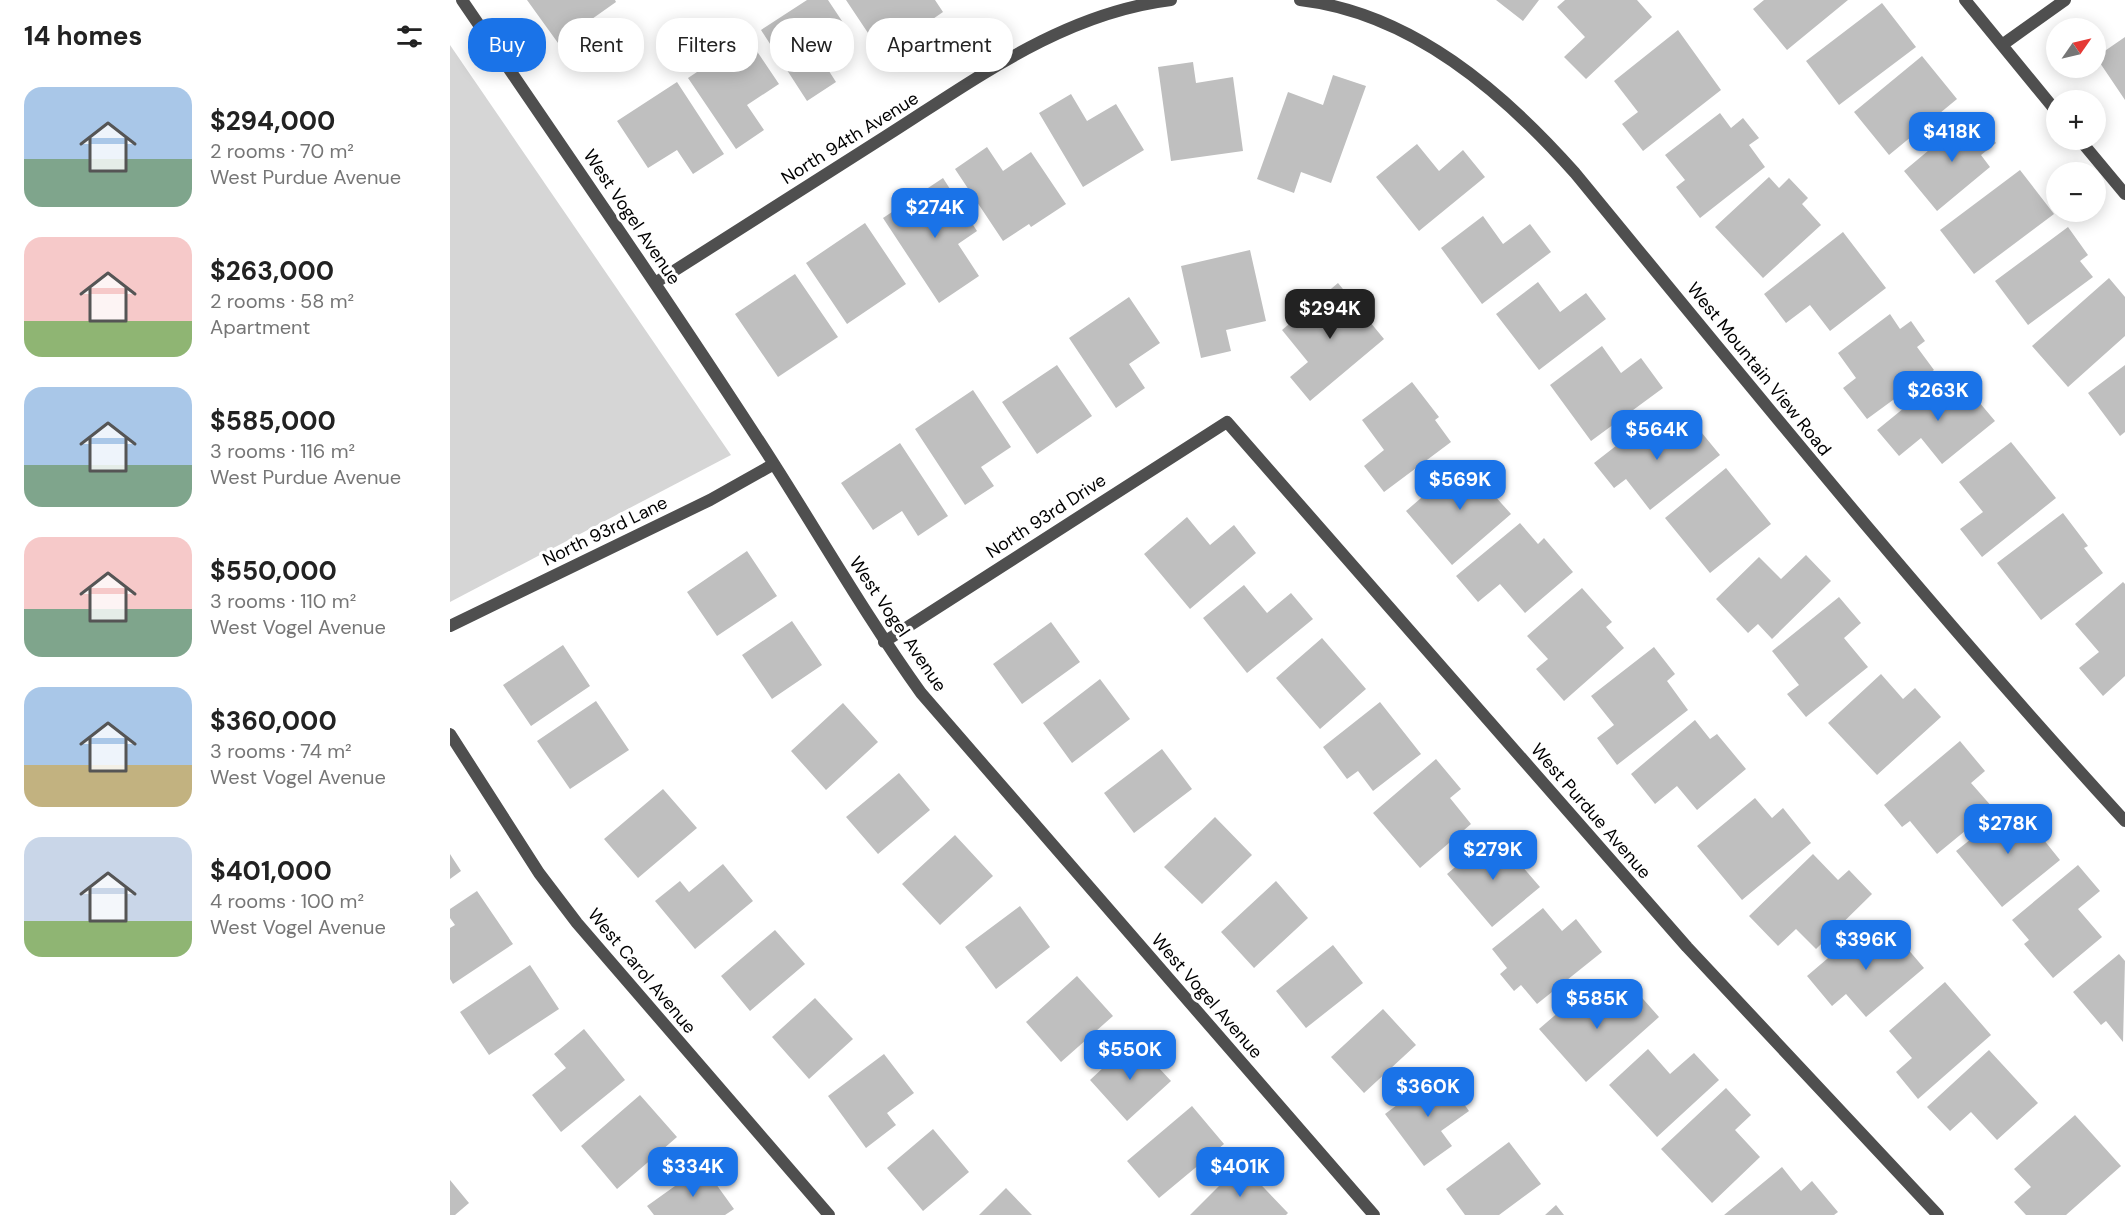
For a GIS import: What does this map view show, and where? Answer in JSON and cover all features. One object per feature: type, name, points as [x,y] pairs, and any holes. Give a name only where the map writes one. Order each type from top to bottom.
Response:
[{"type":"street","name":"West Vogel Avenue","points":[[462,0],[655,283],[774,465],[884,642],[921,693],[964,746],[1374,1215]]},
{"type":"street","name":"North 94th Avenue","points":[[655,283],[1015,54],[1086,20],[1142,4],[1171,0]]},
{"type":"street","name":"West Mountain View Road","points":[[1300,0],[1318,2],[1397,30],[1458,63],[1508,103],[1575,173],[1868,530],[2006,691],[2125,821]]},
{"type":"street","points":[[1965,0],[2046,99]]},
{"type":"street","points":[[2002,45],[2066,0]]},
{"type":"street","points":[[2088,150],[2125,194]]},
{"type":"street","name":"North 93rd Drive","points":[[884,642],[1227,422]]},
{"type":"street","name":"West Purdue Avenue","points":[[1227,422],[1687,947],[1938,1215]]},
{"type":"street","name":"North 93rd Lane","points":[[450,626],[710,501],[774,465]]},
{"type":"street","name":"West Carol Avenue","points":[[450,734],[539,873],[577,923],[829,1215]]},
{"type":"shaded area","points":[[450,45],[731,455],[450,602]]},
{"type":"building","points":[[527,0],[615,0],[616,2],[593,18],[558,18],[558,43],[546,26],[546,18],[540,18]]},
{"type":"building","points":[[807,0],[828,0],[840,18],[779,18]]},
{"type":"building","points":[[846,0],[935,0],[943,12],[934,18],[866,18],[866,30]]},
{"type":"building","points":[[1496,0],[1539,0],[1523,21]]},
{"type":"building","points":[[1565,0],[1637,0],[1652,17],[1586,79],[1564,57],[1585,37],[1557,7]]},
{"type":"building","points":[[1764,0],[1848,0],[1787,50],[1753,9]]},
{"type":"building","points":[[1882,3],[1916,47],[1839,105],[1806,61]]},
{"type":"building","points":[[770,24],[770,44],[761,30]]},
{"type":"building","points":[[1678,30],[1721,90],[1643,151],[1622,124],[1638,112],[1614,81]]},
{"type":"building","points":[[2125,37],[2125,100],[2106,72],[2106,50]]},
{"type":"building","points":[[758,53],[779,84],[747,105],[764,130],[736,149],[688,78],[697,72],[758,72]]},
{"type":"building","points":[[1922,56],[1957,99],[1889,155],[1854,112]]},
{"type":"building","points":[[1193,62],[1196,83],[1233,77],[1243,151],[1171,161],[1158,67]]},
{"type":"building","points":[[788,72],[830,72],[836,82],[807,101]]},
{"type":"building","points":[[1333,75],[1366,86],[1331,183],[1301,172],[1294,193],[1257,179],[1288,92],[1323,105]]},
{"type":"building","points":[[677,82],[724,154],[693,174],[677,150],[648,168],[617,121]]},
{"type":"building","points":[[1071,94],[1087,121],[1116,104],[1144,150],[1083,187],[1039,113]]},
{"type":"building","points":[[1720,113],[1731,128],[1743,118],[1759,138],[1749,145],[1765,167],[1700,218],[1676,187],[1685,180],[1665,155]]},
{"type":"building","points":[[1972,114],[1996,143],[1981,155],[1990,167],[1937,211],[1904,171]]},
{"type":"building","points":[[1417,144],[1439,171],[1463,150],[1485,177],[1419,231],[1376,177]]},
{"type":"building","points":[[987,147],[1003,171],[1031,152],[1066,204],[1031,227],[1029,224],[1003,241],[955,169]]},
{"type":"building","points":[[2020,170],[2046,204],[2046,220],[1974,274],[1940,230]]},
{"type":"building","points":[[1769,177],[1779,188],[1789,178],[1808,198],[1802,204],[1821,225],[1763,278],[1715,227]]},
{"type":"building","points":[[943,178],[977,231],[958,244],[979,276],[939,303],[883,218]]},
{"type":"building","points":[[1483,216],[1503,244],[1530,224],[1551,252],[1482,304],[1441,248]]},
{"type":"building","points":[[865,223],[906,284],[847,324],[806,263]]},
{"type":"building","points":[[2068,227],[2088,255],[2080,261],[2093,277],[2028,325],[1995,281]]},
{"type":"building","points":[[1843,232],[1886,288],[1830,331],[1810,305],[1786,323],[1764,294]]},
{"type":"building","points":[[1250,250],[1266,321],[1226,330],[1231,351],[1201,358],[1181,266]]},
{"type":"building","points":[[795,274],[838,337],[778,377],[735,314]]},
{"type":"building","points":[[2109,278],[2125,297],[2125,336],[2068,387],[2032,346]]},
{"type":"building","points":[[1538,282],[1560,312],[1586,293],[1606,319],[1539,370],[1496,314]]},
{"type":"building","points":[[1338,283],[1384,339],[1310,401],[1290,377],[1308,362],[1282,330]]},
{"type":"building","points":[[1129,297],[1160,343],[1129,364],[1145,388],[1116,408],[1069,338]]},
{"type":"building","points":[[1890,314],[1900,329],[1911,321],[1925,341],[1917,347],[1934,370],[1867,419],[1843,388],[1856,378],[1838,353]]},
{"type":"building","points":[[1602,346],[1621,373],[1641,358],[1663,388],[1591,441],[1550,385]]},
{"type":"building","points":[[1057,365],[1092,416],[1037,454],[1002,402]]},
{"type":"building","points":[[2125,365],[2125,432],[2120,436],[2088,393]]},
{"type":"building","points":[[1942,377],[1960,398],[1969,390],[1995,421],[1942,464],[1921,438],[1899,456],[1877,430]]},
{"type":"building","points":[[1412,382],[1439,417],[1435,420],[1451,442],[1384,492],[1364,466],[1384,450],[1362,420]]},
{"type":"building","points":[[973,390],[1011,447],[981,467],[994,486],[965,505],[915,429]]},
{"type":"building","points":[[1657,414],[1679,441],[1697,427],[1720,455],[1650,510],[1626,479],[1614,488],[1594,463]]},
{"type":"building","points":[[2011,442],[2056,498],[1982,557],[1960,529],[1983,512],[1959,482]]},
{"type":"building","points":[[900,443],[948,516],[918,536],[902,511],[873,530],[841,483]]},
{"type":"building","points":[[1464,461],[1476,474],[1486,466],[1502,486],[1493,494],[1511,514],[1452,565],[1406,511]]},
{"type":"building","points":[[1726,468],[1771,524],[1710,573],[1665,518]]},
{"type":"building","points":[[2063,513],[2088,546],[2084,548],[2103,573],[2041,620],[1997,563]]},
{"type":"building","points":[[1187,517],[1210,545],[1234,525],[1256,553],[1190,609],[1144,554]]},
{"type":"building","points":[[1520,523],[1538,544],[1544,538],[1573,572],[1525,613],[1500,584],[1478,602],[1456,576]]},
{"type":"building","points":[[747,551],[777,596],[717,636],[687,592]]},
{"type":"building","points":[[1806,555],[1831,581],[1772,639],[1758,624],[1748,633],[1716,599],[1759,557],[1781,579]]},
{"type":"building","points":[[2123,582],[2125,584],[2125,676],[2103,696],[2079,668],[2099,652],[2075,624]]},
{"type":"building","points":[[1244,585],[1267,613],[1291,593],[1313,619],[1247,673],[1203,618]]},
{"type":"building","points":[[1582,588],[1612,622],[1606,627],[1624,648],[1564,701],[1536,669],[1548,659],[1527,636]]},
{"type":"building","points":[[1839,597],[1861,623],[1844,638],[1868,667],[1806,717],[1787,694],[1799,685],[1772,651]]},
{"type":"building","points":[[792,621],[822,665],[772,699],[742,655]]},
{"type":"building","points":[[1051,622],[1080,662],[1022,704],[993,664]]},
{"type":"building","points":[[1322,638],[1366,689],[1320,729],[1276,678]]},
{"type":"building","points":[[563,645],[590,686],[531,726],[503,685]]},
{"type":"building","points":[[1654,647],[1675,674],[1667,681],[1688,710],[1617,765],[1597,738],[1614,725],[1591,696]]},
{"type":"building","points":[[1881,674],[1903,699],[1915,688],[1941,717],[1877,775],[1828,723]]},
{"type":"building","points":[[1100,679],[1130,719],[1072,763],[1043,723]]},
{"type":"building","points":[[596,701],[629,750],[570,789],[537,741]]},
{"type":"building","points":[[1380,702],[1421,754],[1373,791],[1358,771],[1347,779],[1323,747]]},
{"type":"building","points":[[843,703],[878,742],[826,790],[791,751]]},
{"type":"building","points":[[1695,720],[1710,739],[1717,734],[1746,769],[1697,810],[1677,786],[1655,804],[1631,774]]},
{"type":"building","points":[[1960,741],[1985,771],[1971,783],[1993,808],[1937,854],[1910,821],[1902,827],[1884,805]]},
{"type":"building","points":[[1162,749],[1192,789],[1134,833],[1104,793]]},
{"type":"building","points":[[1436,759],[1461,789],[1450,798],[1471,824],[1420,868],[1373,813]]},
{"type":"building","points":[[899,773],[930,810],[878,854],[846,817]]},
{"type":"building","points":[[663,789],[697,828],[638,878],[604,839]]},
{"type":"building","points":[[1755,798],[1772,818],[1783,808],[1811,843],[1742,900],[1697,846]]},
{"type":"building","points":[[2015,804],[2060,860],[2002,907],[1956,851]]},
{"type":"building","points":[[1215,817],[1252,855],[1202,904],[1164,867]]},
{"type":"building","points":[[1494,834],[1540,887],[1492,927],[1447,874]]},
{"type":"building","points":[[955,835],[993,876],[940,925],[902,884]]},
{"type":"building","points":[[450,854],[461,871],[450,879]]},
{"type":"building","points":[[1813,854],[1838,880],[1849,870],[1872,894],[1816,949],[1796,929],[1778,946],[1749,916]]},
{"type":"building","points":[[723,864],[753,901],[695,949],[655,901],[680,881],[689,892]]},
{"type":"building","points":[[2078,865],[2100,891],[2078,909],[2102,937],[2053,978],[2024,944],[2029,940],[2012,920]]},
{"type":"building","points":[[1276,881],[1308,918],[1254,968],[1221,932]]},
{"type":"building","points":[[477,891],[513,944],[453,984],[450,979],[450,928],[455,925],[450,918],[450,909]]},
{"type":"building","points":[[1020,906],[1050,947],[996,989],[965,947]]},
{"type":"building","points":[[1543,908],[1562,931],[1576,919],[1602,952],[1537,1004],[1521,985],[1514,991],[1500,974],[1507,968],[1492,949]]},
{"type":"building","points":[[1868,924],[1885,943],[1895,934],[1924,968],[1866,1017],[1846,994],[1832,1006],[1807,976]]},
{"type":"building","points":[[775,930],[805,964],[750,1011],[721,976]]},
{"type":"building","points":[[1333,945],[1363,983],[1306,1028],[1276,991]]},
{"type":"building","points":[[2119,954],[2125,961],[2123,1042],[2106,1021],[2101,1025],[2073,992]]},
{"type":"building","points":[[530,965],[559,1009],[489,1055],[460,1012]]},
{"type":"building","points":[[1077,976],[1113,1016],[1061,1062],[1026,1022]]},
{"type":"building","points":[[1945,982],[1991,1035],[1918,1099],[1896,1072],[1912,1058],[1889,1031]]},
{"type":"building","points":[[1590,985],[1613,1011],[1636,991],[1659,1017],[1586,1082],[1539,1029]]},
{"type":"building","points":[[815,998],[853,1039],[809,1079],[772,1037]]},
{"type":"building","points":[[1383,1009],[1416,1045],[1364,1093],[1331,1057]]},
{"type":"building","points":[[584,1029],[625,1080],[561,1132],[532,1095],[566,1068],[554,1054]]},
{"type":"building","points":[[1133,1040],[1171,1081],[1127,1121],[1090,1080]]},
{"type":"building","points":[[1648,1049],[1670,1074],[1694,1053],[1719,1080],[1657,1137],[1609,1085]]},
{"type":"building","points":[[1989,1050],[2038,1103],[1997,1140],[1971,1112],[1950,1131],[1927,1107]]},
{"type":"building","points":[[884,1054],[914,1093],[887,1113],[896,1125],[866,1148],[828,1096]]},
{"type":"building","points":[[1441,1072],[1469,1111],[1441,1131],[1452,1146],[1424,1166],[1385,1114]]},
{"type":"building","points":[[1726,1088],[1751,1115],[1735,1130],[1760,1157],[1712,1203],[1661,1149]]},
{"type":"building","points":[[640,1095],[677,1137],[617,1189],[581,1146]]},
{"type":"building","points":[[1192,1106],[1224,1144],[1159,1198],[1127,1161]]},
{"type":"building","points":[[2075,1115],[2121,1166],[2066,1215],[2026,1215],[2014,1202],[2031,1187],[2014,1169]]},
{"type":"building","points":[[933,1129],[969,1172],[923,1211],[887,1168]]},
{"type":"building","points":[[1509,1142],[1541,1184],[1499,1215],[1465,1215],[1446,1189]]},
{"type":"building","points":[[1241,1164],[1288,1213],[1286,1215],[1190,1215]]},
{"type":"building","points":[[703,1166],[734,1209],[725,1215],[654,1215],[647,1206]]},
{"type":"building","points":[[1782,1167],[1801,1191],[1812,1181],[1838,1212],[1834,1215],[1724,1215]]},
{"type":"building","points":[[450,1180],[469,1203],[455,1215],[450,1215]]},
{"type":"building","points":[[1006,1188],[1032,1215],[979,1215]]},
{"type":"building","points":[[1556,1205],[1564,1215],[1545,1215]]}]
